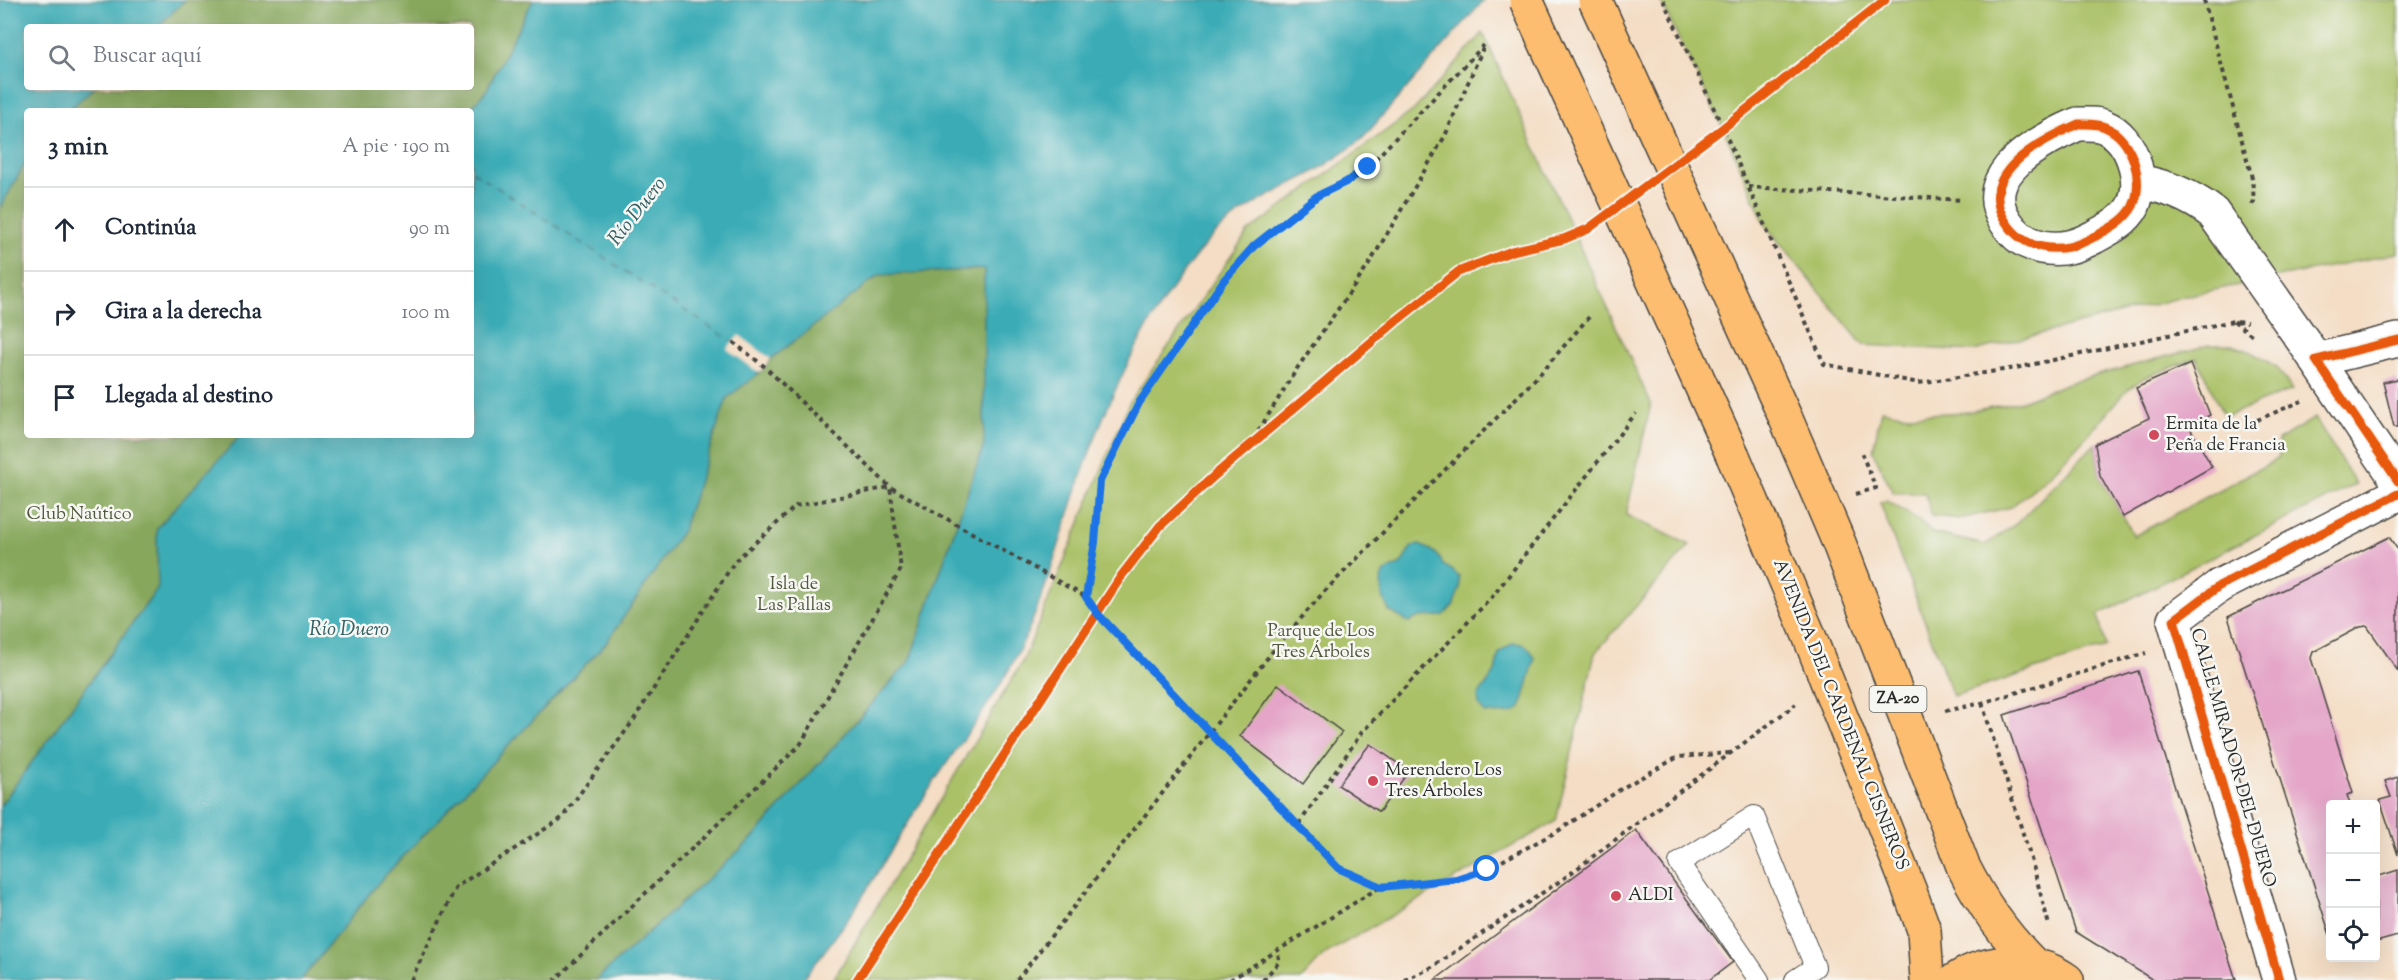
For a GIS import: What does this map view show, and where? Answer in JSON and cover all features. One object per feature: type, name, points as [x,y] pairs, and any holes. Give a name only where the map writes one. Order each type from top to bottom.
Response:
[{"type":"highway","name":"AVENIDA DEL CARDENAL CISNEROS","points":[[1526,0],[1733,456],[1817,655],[1924,930],[1927,980]]},
{"type":"highway","name":"ZA-20","points":[[1595,0],[1786,419],[1839,543],[1963,866],[1990,916],[2034,965]]},
{"type":"highway","points":[[1955,980],[1968,971],[1999,963],[2034,965],[2067,980]]},
{"type":"street","points":[[2078,124],[2106,127],[2118,135],[2132,157],[2138,181],[2137,196],[2132,208],[2124,218],[2113,227],[2069,248],[2054,249],[2026,243],[2013,233],[1997,202],[2001,178],[2017,159],[2055,135],[2078,124]]},
{"type":"street","points":[[2138,181],[2179,192],[2198,201],[2213,213],[2398,481]]},
{"type":"street","points":[[2316,360],[2398,340]]},
{"type":"street","name":"CALLE MIRADOR DEL DUERO","points":[[2279,980],[2174,620],[2219,586],[2398,494]]},
{"type":"lane","points":[[1759,980],[1678,863],[1754,816],[1815,967],[1795,980]]},
{"type":"path","points":[[1664,0],[1723,128],[1824,364],[1919,383],[2016,368],[2233,321],[2292,325]]},
{"type":"path","points":[[2204,0],[2254,190],[2254,201],[2248,211],[2225,229]]},
{"type":"path","points":[[1086,597],[1095,542],[1100,481],[1139,403],[1224,280],[1254,246],[1272,231],[1317,196],[1346,182],[1368,167],[1484,45],[1445,136],[1368,267],[1298,368],[1249,446]]},
{"type":"path","points":[[1714,135],[1732,121]]},
{"type":"path","points":[[1748,187],[1997,202]]},
{"type":"path","points":[[1017,980],[1276,647],[1323,593],[1539,375],[1589,317]]},
{"type":"path","points":[[2233,321],[2258,340]]},
{"type":"path","points":[[733,342],[765,367],[890,487],[1086,597],[1097,613],[1299,824],[1338,868],[1381,887]]},
{"type":"path","points":[[2257,420],[2309,398]]},
{"type":"path","points":[[1299,824],[1362,732],[1492,597],[1636,413]]},
{"type":"path","points":[[1240,454],[1276,423]]},
{"type":"path","points":[[1852,495],[1876,488],[1860,450]]},
{"type":"path","points":[[411,980],[456,887],[562,818],[633,721],[735,561],[796,506],[890,487]]},
{"type":"path","points":[[555,980],[800,745],[901,569],[890,487]]},
{"type":"path","points":[[1091,623],[1103,604]]},
{"type":"path","points":[[1945,711],[1982,703],[2181,642]]},
{"type":"path","points":[[1982,703],[2032,862],[2049,925]]},
{"type":"path","points":[[1404,980],[1429,969],[1563,879],[1796,704]]},
{"type":"path","points":[[1230,980],[1381,887],[1456,879],[1487,869],[1558,831],[1624,787],[1678,757],[1731,753]]},
{"type":"path","points":[[1263,980],[1279,962],[1278,951]]},
{"type":"green space","points":[[185,0],[533,0],[486,91],[471,108],[71,108],[91,90],[474,90],[474,24],[160,24]]},
{"type":"green space","points":[[1660,0],[2398,0],[2398,253],[2194,294],[1974,351],[1863,345],[1766,226],[1723,128]]},
{"type":"green space","name":"Parque de Los Tres Árboles","points":[[1483,33],[1651,404],[1626,515],[1690,545],[1595,653],[1556,821],[1325,954],[1301,980],[833,980],[1024,659],[1129,403],[1248,232],[1414,110]]},
{"type":"green space","name":"Club Naútico","points":[[24,165],[24,438],[238,438],[157,528],[158,588],[0,806],[0,208]]},
{"type":"green space","name":"Isla de Las Pallas","points":[[985,269],[984,445],[909,662],[753,838],[596,980],[301,980],[378,883],[606,643],[682,531],[727,398],[759,373],[771,359],[879,275]]},
{"type":"green space","points":[[2209,345],[2233,345],[2251,352],[2277,367],[2292,390],[2224,417],[2197,358],[2144,378],[2127,390],[2050,475],[2011,507],[1960,519],[1932,516],[1925,493],[1893,493],[1873,451],[1881,410],[1908,415],[1967,412],[2022,401],[2068,383]]},
{"type":"green space","points":[[2315,418],[2356,484],[2098,615],[2106,647],[1953,696],[1880,503],[1887,501],[1919,520],[1933,533],[1985,545],[2017,523],[2095,444],[2100,476],[2134,536],[2279,458],[2278,440]]},
{"type":"water","points":[[0,0],[185,0],[160,24],[24,24],[24,90],[91,90],[71,108],[24,108],[24,165],[0,208]]},
{"type":"water","name":"Río Duero","points":[[533,0],[1484,0],[1363,138],[1325,165],[1255,204],[1228,222],[1185,270],[1134,351],[1107,409],[1084,468],[1041,598],[1015,658],[995,693],[927,793],[852,913],[802,980],[596,980],[753,838],[909,662],[984,445],[984,269],[879,275],[771,359],[759,373],[727,398],[682,531],[606,643],[378,883],[301,980],[0,980],[0,806],[158,588],[157,528],[238,438],[474,438],[474,108],[471,108],[486,91]]},
{"type":"water","points":[[1419,545],[1434,552],[1443,565],[1459,577],[1460,588],[1453,606],[1443,616],[1420,617],[1408,622],[1389,611],[1382,594],[1381,580],[1385,572],[1401,564],[1412,546]]},
{"type":"water","points":[[1513,643],[1527,646],[1535,658],[1521,708],[1508,714],[1485,713],[1479,706],[1478,696],[1495,672],[1499,653]]},
{"type":"pier","points":[[739,335],[771,359],[759,373],[727,349]]},
{"type":"building","name":"Ermita de la Peña de Francia","points":[[2190,364],[2210,415],[2189,426],[2212,467],[2123,517],[2100,476],[2095,444],[2149,418],[2136,388]]},
{"type":"building","points":[[2398,379],[2398,427],[2394,427],[2383,382]]},
{"type":"building","points":[[2389,537],[2398,550],[2398,671],[2367,626],[2360,627],[2313,652],[2311,658],[2353,793],[2347,795],[2349,800],[2326,800],[2326,923],[2228,617]]},
{"type":"building","points":[[2138,671],[2236,980],[2153,980],[2076,932],[2004,715]]},
{"type":"building","points":[[1278,684],[1342,732],[1303,784],[1240,736]]},
{"type":"building","points":[[1370,744],[1409,771],[1379,812],[1338,785]]},
{"type":"building","points":[[2398,777],[2398,855],[2380,800],[2391,797],[2385,781]]},
{"type":"building","name":"ALDI","points":[[1636,830],[1733,962],[1709,980],[1435,980]]},
{"type":"building","points":[[2398,870],[2398,936],[2380,941],[2380,908],[2380,876]]},
{"type":"ferry route","points":[[474,172],[733,342]]},
{"type":"cycle path","points":[[857,980],[1122,575],[1160,526],[1214,476],[1395,322],[1458,272],[1512,251],[1564,239],[1588,229],[1723,128],[1885,0]]},
{"type":"cycle path","points":[[2078,124],[2102,126],[2114,132],[2129,150],[2137,172],[2136,196],[2133,206],[2116,224],[2082,243],[2056,248],[2031,244],[2017,235],[2006,222],[1998,205],[1999,189],[2005,174],[2016,161],[2047,139],[2078,124]]},
{"type":"cycle path","points":[[2398,340],[2316,360],[2398,481]]},
{"type":"cycle path","points":[[2279,980],[2174,620],[2219,586],[2398,494]]},
{"type":"place","name":"Ermita de la Peña de Francia","points":[[2154,435]]},
{"type":"place","name":"Merendero Los Tres Árboles","points":[[1373,781]]},
{"type":"place","name":"ALDI","points":[[1616,896]]},
{"type":"route","points":[[1368,167],[1346,182],[1317,196],[1254,246],[1224,280],[1139,403],[1100,481],[1095,542],[1086,597],[1097,613],[1299,824],[1338,868],[1381,887],[1456,879],[1487,869]]}]
